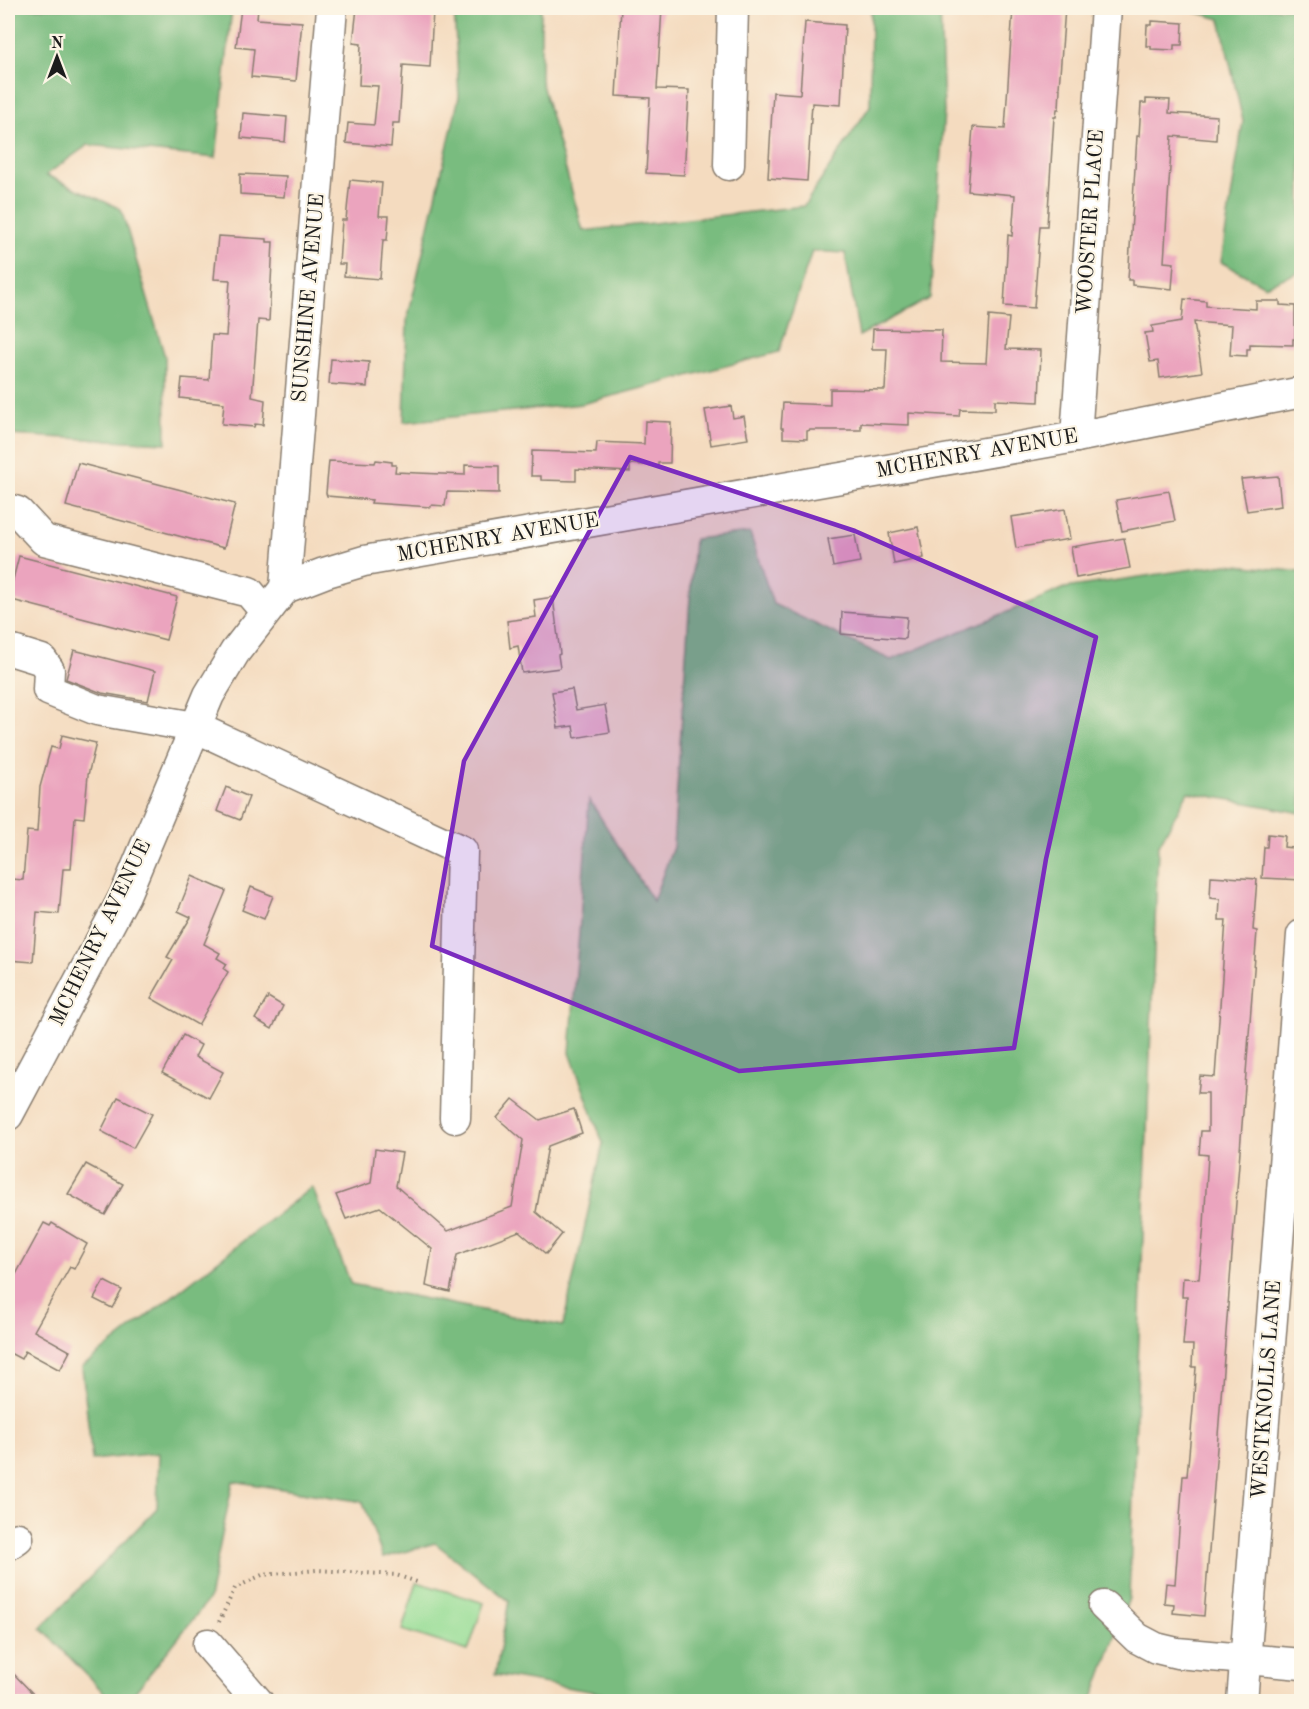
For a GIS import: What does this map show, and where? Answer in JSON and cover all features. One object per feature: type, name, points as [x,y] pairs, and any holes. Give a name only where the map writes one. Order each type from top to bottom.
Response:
[{"type":"street","name":"SUNSHINE AVENUE","points":[[285,588],[332,8]]},
{"type":"street","points":[[729,165],[734,8]]},
{"type":"street","name":"WOOSTER PLACE","points":[[1076,437],[1106,8]]},
{"type":"street","name":"MCHENRY AVENUE","points":[[8,1115],[125,895],[209,695],[235,652],[285,588],[364,561],[1076,437],[1302,392]]},
{"type":"street","points":[[8,509],[18,512],[44,540],[249,592],[265,611]]},
{"type":"street","points":[[10,650],[42,660],[49,670],[48,690],[98,710],[195,727],[462,851],[455,1118]]},
{"type":"street","name":"WESTKNOLLS LANE","points":[[1242,1701],[1302,935]]},
{"type":"street","points":[[1104,1606],[1137,1638],[1156,1648],[1177,1653],[1302,1664]]},
{"type":"street","points":[[208,1644],[258,1701]]},
{"type":"path","points":[[208,1644],[235,1588],[262,1575],[317,1570],[396,1575],[417,1582]]},
{"type":"highlighted area","points":[[630,457],[855,531],[1096,637],[1046,859],[1014,1048],[739,1071],[432,946],[464,761]]},
{"type":"green space","points":[[8,8],[232,8],[216,158],[88,145],[46,175],[121,209],[165,357],[166,443],[8,435]]},
{"type":"green space","points":[[454,8],[541,8],[541,81],[583,231],[804,206],[870,106],[871,8],[940,8],[944,112],[930,298],[859,336],[845,253],[812,251],[779,352],[582,404],[404,422],[407,321],[459,97]]},
{"type":"green space","points":[[1181,8],[1301,8],[1301,271],[1265,286],[1221,262],[1243,121],[1220,19]]},
{"type":"green space","points":[[750,533],[773,604],[891,660],[1065,588],[1227,564],[1301,572],[1301,813],[1188,792],[1158,847],[1129,1598],[1092,1701],[647,1701],[495,1675],[509,1601],[435,1543],[383,1558],[363,1502],[233,1481],[209,1599],[128,1701],[112,1701],[41,1628],[157,1508],[159,1453],[92,1460],[82,1367],[312,1187],[351,1284],[563,1326],[603,1143],[570,1053],[589,799],[653,901],[673,847],[694,539]]},
{"type":"green space","points":[[417,1582],[484,1603],[468,1651],[402,1630]]},
{"type":"building","points":[[241,8],[258,8],[257,19],[302,22],[296,81],[251,77],[254,49],[236,47]]},
{"type":"building","points":[[357,8],[433,10],[430,67],[403,65],[399,123],[393,123],[391,147],[346,143],[348,123],[374,125],[378,86],[359,85],[361,44],[353,43]]},
{"type":"building","points":[[621,8],[662,8],[657,89],[689,90],[684,175],[646,173],[650,98],[616,96]]},
{"type":"building","points":[[1013,8],[1065,8],[1059,109],[1054,117],[1047,226],[1040,226],[1034,308],[1004,306],[1008,235],[1012,236],[1015,195],[968,191],[973,127],[1005,129]]},
{"type":"building","points":[[1152,21],[1183,23],[1182,45],[1174,45],[1174,50],[1151,49],[1151,46],[1146,46],[1147,25],[1152,25]]},
{"type":"building","points":[[805,22],[845,25],[841,105],[812,103],[807,181],[768,178],[773,92],[800,94]]},
{"type":"building","points":[[1146,99],[1170,100],[1169,113],[1217,116],[1216,140],[1172,136],[1164,262],[1174,263],[1172,289],[1132,285],[1132,280],[1128,280],[1137,136],[1139,136],[1141,103],[1146,103]]},
{"type":"building","points":[[243,113],[287,117],[285,142],[241,138]]},
{"type":"building","points":[[240,174],[286,176],[284,197],[240,194]]},
{"type":"building","points":[[350,180],[382,183],[379,216],[389,216],[387,240],[383,240],[380,279],[344,276],[345,264],[339,264],[342,220],[346,220]]},
{"type":"building","points":[[218,236],[267,239],[267,242],[273,242],[269,321],[258,320],[252,397],[265,400],[263,425],[255,424],[254,427],[222,424],[224,403],[180,398],[182,378],[209,380],[212,335],[226,336],[230,280],[214,279]]},
{"type":"building","points":[[1184,299],[1206,301],[1206,306],[1256,309],[1256,301],[1280,301],[1280,305],[1295,306],[1293,345],[1250,344],[1247,356],[1230,355],[1232,325],[1194,322],[1202,372],[1160,378],[1158,361],[1150,362],[1145,333],[1153,332],[1152,326],[1182,321]]},
{"type":"building","points":[[989,316],[1009,318],[1006,349],[1041,350],[1039,402],[995,400],[995,410],[960,409],[959,416],[909,413],[909,425],[861,423],[861,430],[810,430],[807,431],[807,439],[783,438],[783,428],[781,428],[783,403],[830,405],[830,389],[885,390],[887,349],[872,349],[873,329],[942,330],[941,362],[986,363]]},
{"type":"building","points":[[331,359],[369,362],[367,387],[329,384]]},
{"type":"building","points":[[731,406],[733,418],[744,416],[748,439],[711,445],[705,410]]},
{"type":"building","points":[[645,421],[671,422],[670,463],[658,463],[658,466],[630,464],[630,472],[576,469],[576,481],[541,480],[541,476],[531,476],[532,451],[596,453],[597,442],[644,444]]},
{"type":"building","points":[[376,460],[392,462],[392,465],[396,465],[395,472],[465,475],[465,465],[499,466],[499,493],[447,492],[445,506],[431,505],[431,507],[371,503],[372,500],[327,496],[329,461],[375,463]]},
{"type":"building","points":[[78,463],[235,504],[224,548],[66,506]]},
{"type":"building","points":[[1278,476],[1281,506],[1247,511],[1241,479]]},
{"type":"building","points":[[1169,491],[1175,521],[1122,531],[1116,500]]},
{"type":"building","points":[[1065,509],[1070,539],[1016,548],[1011,517]]},
{"type":"building","points":[[918,527],[924,558],[894,564],[889,533]]},
{"type":"building","points":[[855,535],[860,562],[833,567],[828,539]]},
{"type":"building","points":[[1124,538],[1130,568],[1076,578],[1071,547]]},
{"type":"building","points":[[19,556],[177,597],[166,640],[8,599]]},
{"type":"building","points":[[553,597],[560,668],[522,673],[518,646],[510,648],[507,621],[536,617],[534,600]]},
{"type":"building","points":[[842,612],[907,617],[905,639],[841,634]]},
{"type":"building","points":[[74,650],[155,671],[148,701],[102,693],[66,679]]},
{"type":"building","points":[[572,689],[576,710],[605,705],[610,732],[575,738],[573,726],[558,728],[552,692]]},
{"type":"building","points":[[62,735],[96,743],[88,775],[84,818],[75,817],[71,869],[63,869],[59,914],[37,912],[33,962],[8,960],[12,879],[23,880],[27,831],[37,832],[40,787],[51,747],[59,749]]},
{"type":"building","points":[[226,787],[249,797],[240,820],[217,811]]},
{"type":"building","points":[[1268,834],[1285,836],[1284,847],[1302,849],[1302,880],[1262,878],[1264,847],[1267,847]]},
{"type":"building","points":[[192,876],[226,891],[204,944],[220,953],[217,958],[227,964],[224,969],[228,972],[198,1025],[151,998],[173,960],[167,957],[191,917],[178,911]]},
{"type":"building","points":[[1211,876],[1257,879],[1253,930],[1257,931],[1204,1616],[1173,1613],[1174,1604],[1164,1603],[1166,1583],[1175,1584],[1183,1476],[1187,1476],[1196,1367],[1192,1367],[1193,1345],[1183,1345],[1187,1297],[1182,1297],[1183,1278],[1199,1279],[1204,1225],[1208,1155],[1199,1154],[1201,1131],[1208,1131],[1208,1093],[1198,1093],[1200,1076],[1215,1077],[1226,920],[1219,920],[1220,899],[1210,898]]},
{"type":"building","points":[[251,887],[273,896],[264,919],[242,910]]},
{"type":"building","points":[[268,997],[283,1006],[272,1029],[255,1019]]},
{"type":"building","points":[[183,1035],[201,1045],[195,1057],[223,1072],[209,1098],[162,1073]]},
{"type":"building","points":[[118,1097],[152,1114],[133,1148],[101,1131]]},
{"type":"building","points":[[513,1099],[540,1120],[574,1109],[582,1133],[548,1146],[536,1212],[562,1234],[546,1254],[519,1231],[457,1255],[450,1292],[426,1286],[432,1249],[380,1207],[346,1219],[336,1195],[371,1183],[375,1149],[402,1153],[396,1186],[448,1231],[512,1207],[523,1140],[497,1118]]},
{"type":"building","points":[[86,1164],[123,1184],[105,1215],[68,1194]]},
{"type":"building","points":[[44,1223],[50,1226],[52,1223],[87,1244],[74,1269],[70,1267],[34,1331],[70,1351],[60,1370],[25,1351],[21,1359],[8,1352],[8,1289]]},
{"type":"building","points":[[104,1281],[122,1290],[112,1308],[94,1299]]},
{"type":"building","points":[[8,1668],[40,1701],[8,1701]]}]
